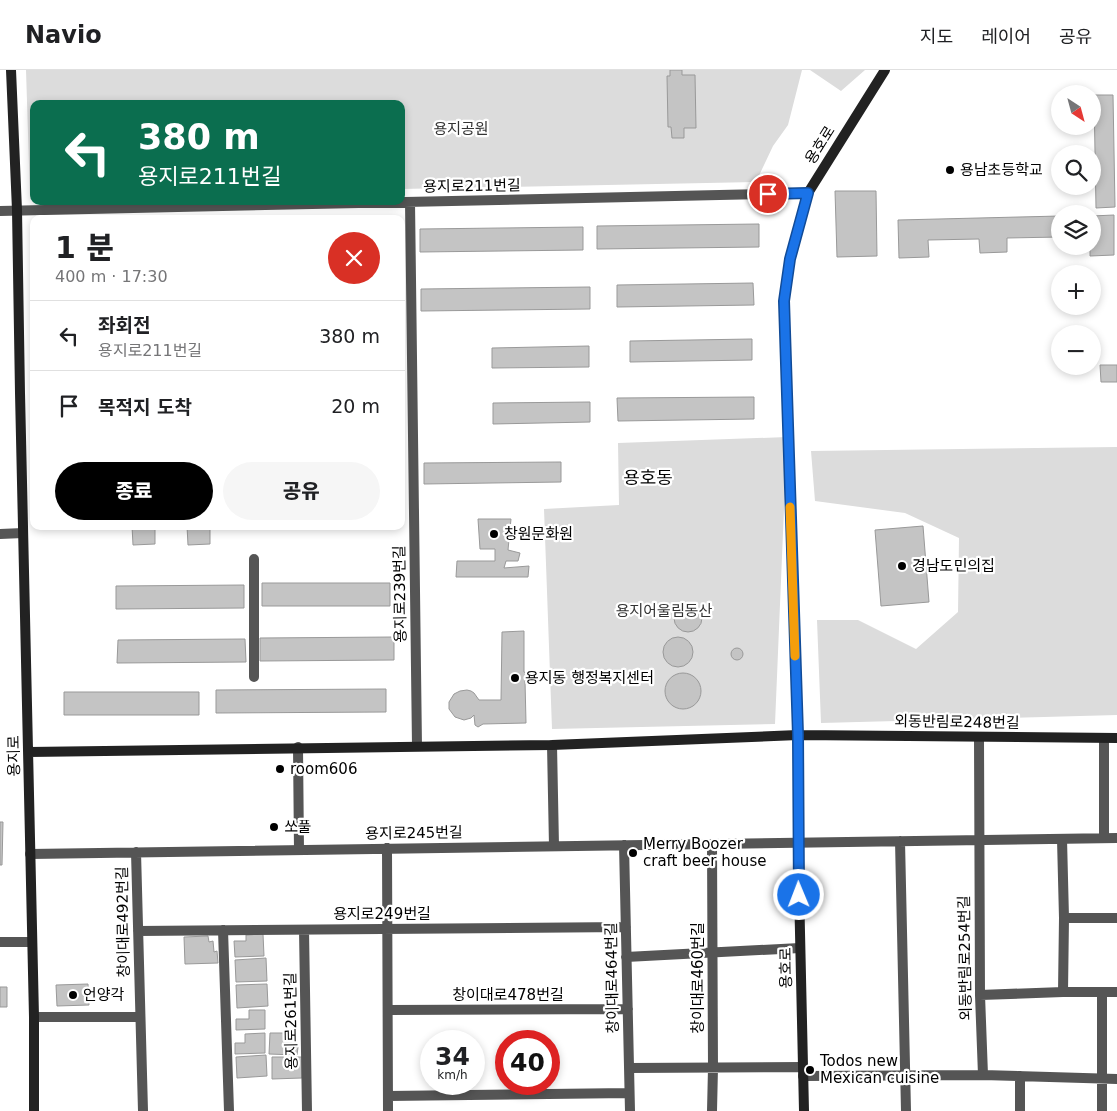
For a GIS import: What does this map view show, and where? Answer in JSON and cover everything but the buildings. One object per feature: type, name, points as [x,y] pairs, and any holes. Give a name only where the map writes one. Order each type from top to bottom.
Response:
[{"type":"street","name":"용지로","points":[[11,70],[17,210],[29,752],[34,1111]]},
{"type":"street","name":"용호로","points":[[804,1111],[798,843],[798,735],[784,301],[790,259],[808,193],[886,70]]},
{"type":"street","name":"용지로211번길","points":[[405,202],[808,193]]},
{"type":"street","name":"용지로239번길","points":[[410,202],[416,746]]},
{"type":"street","name":"용지로211번길","points":[[0,210],[263,205]]},
{"type":"street","points":[[0,534],[23,533]]},
{"type":"street","points":[[254,559],[254,677]]},
{"type":"street","name":"외동반림로248번길","points":[[798,735],[1117,738]]},
{"type":"street","points":[[29,752],[552,744],[798,735]]},
{"type":"street","name":"외동반림로254번길","points":[[979,738],[980,996],[983,1075]]},
{"type":"street","points":[[1104,738],[1104,838]]},
{"type":"street","points":[[552,744],[554,846]]},
{"type":"street","points":[[298,748],[299,850]]},
{"type":"street","points":[[798,843],[1117,838]]},
{"type":"street","points":[[1062,839],[1063,992]]},
{"type":"street","points":[[900,841],[906,1111]]},
{"type":"street","name":"용지로245번길","points":[[30,854],[798,843]]},
{"type":"street","name":"창이대로460번길","points":[[712,844],[712,1111]]},
{"type":"street","name":"창이대로464번길","points":[[624,845],[630,1111]]},
{"type":"street","points":[[387,848],[388,1111]]},
{"type":"street","name":"창이대로492번길","points":[[136,852],[143,1111]]},
{"type":"street","points":[[1064,918],[1117,918]]},
{"type":"street","name":"용지로249번길","points":[[138,931],[626,927]]},
{"type":"street","points":[[223,930],[228,1111]]},
{"type":"street","name":"용지로261번길","points":[[304,930],[307,1111]]},
{"type":"street","points":[[0,942],[32,942]]},
{"type":"street","points":[[626,957],[800,948]]},
{"type":"street","points":[[980,996],[1063,992],[1117,992]]},
{"type":"street","points":[[1102,992],[1102,1111]]},
{"type":"street","name":"창이대로478번길","points":[[388,1010],[628,1009]]},
{"type":"street","points":[[34,1017],[140,1017]]},
{"type":"street","points":[[629,1068],[713,1068],[905,1076],[983,1075],[1117,1079]]},
{"type":"street","points":[[1020,1076],[1020,1111]]},
{"type":"street","points":[[388,1096],[629,1093]]},
{"type":"green space","name":"용지공원","points":[[26,70],[802,70],[788,125],[773,146],[756,182],[405,189],[405,100],[30,100],[30,197]]},
{"type":"green space","points":[[810,70],[865,70],[841,91]]},
{"type":"green space","name":"용지어울림동산","points":[[787,437],[775,724],[552,729],[544,509],[619,505],[618,443]]},
{"type":"green space","points":[[1117,447],[1117,715],[821,723],[817,620],[858,620],[916,649],[958,612],[959,538],[905,513],[815,501],[811,451]]},
{"type":"slow traffic","points":[[790,507],[795,656]]},
{"type":"place","name":"용남초등학교","points":[[950,170]]},
{"type":"place","name":"창원문화원","points":[[494,534]]},
{"type":"place","name":"경남도민의집","points":[[902,566]]},
{"type":"place","name":"용지동 행정복지센터","points":[[515,678]]},
{"type":"place","name":"room606","points":[[280,769]]},
{"type":"place","name":"쏘풀","points":[[274,827]]},
{"type":"place","name":"Merry Boozer craft beer house","points":[[633,853]]},
{"type":"place","name":"언양각","points":[[73,995]]},
{"type":"place","name":"Todos new Mexican cuisine","points":[[810,1070]]},
{"type":"district","name":"용호동","points":[[648,477]]},
{"type":"route","points":[[768,194],[808,193],[790,259],[784,301],[798,735],[799,895]]}]
